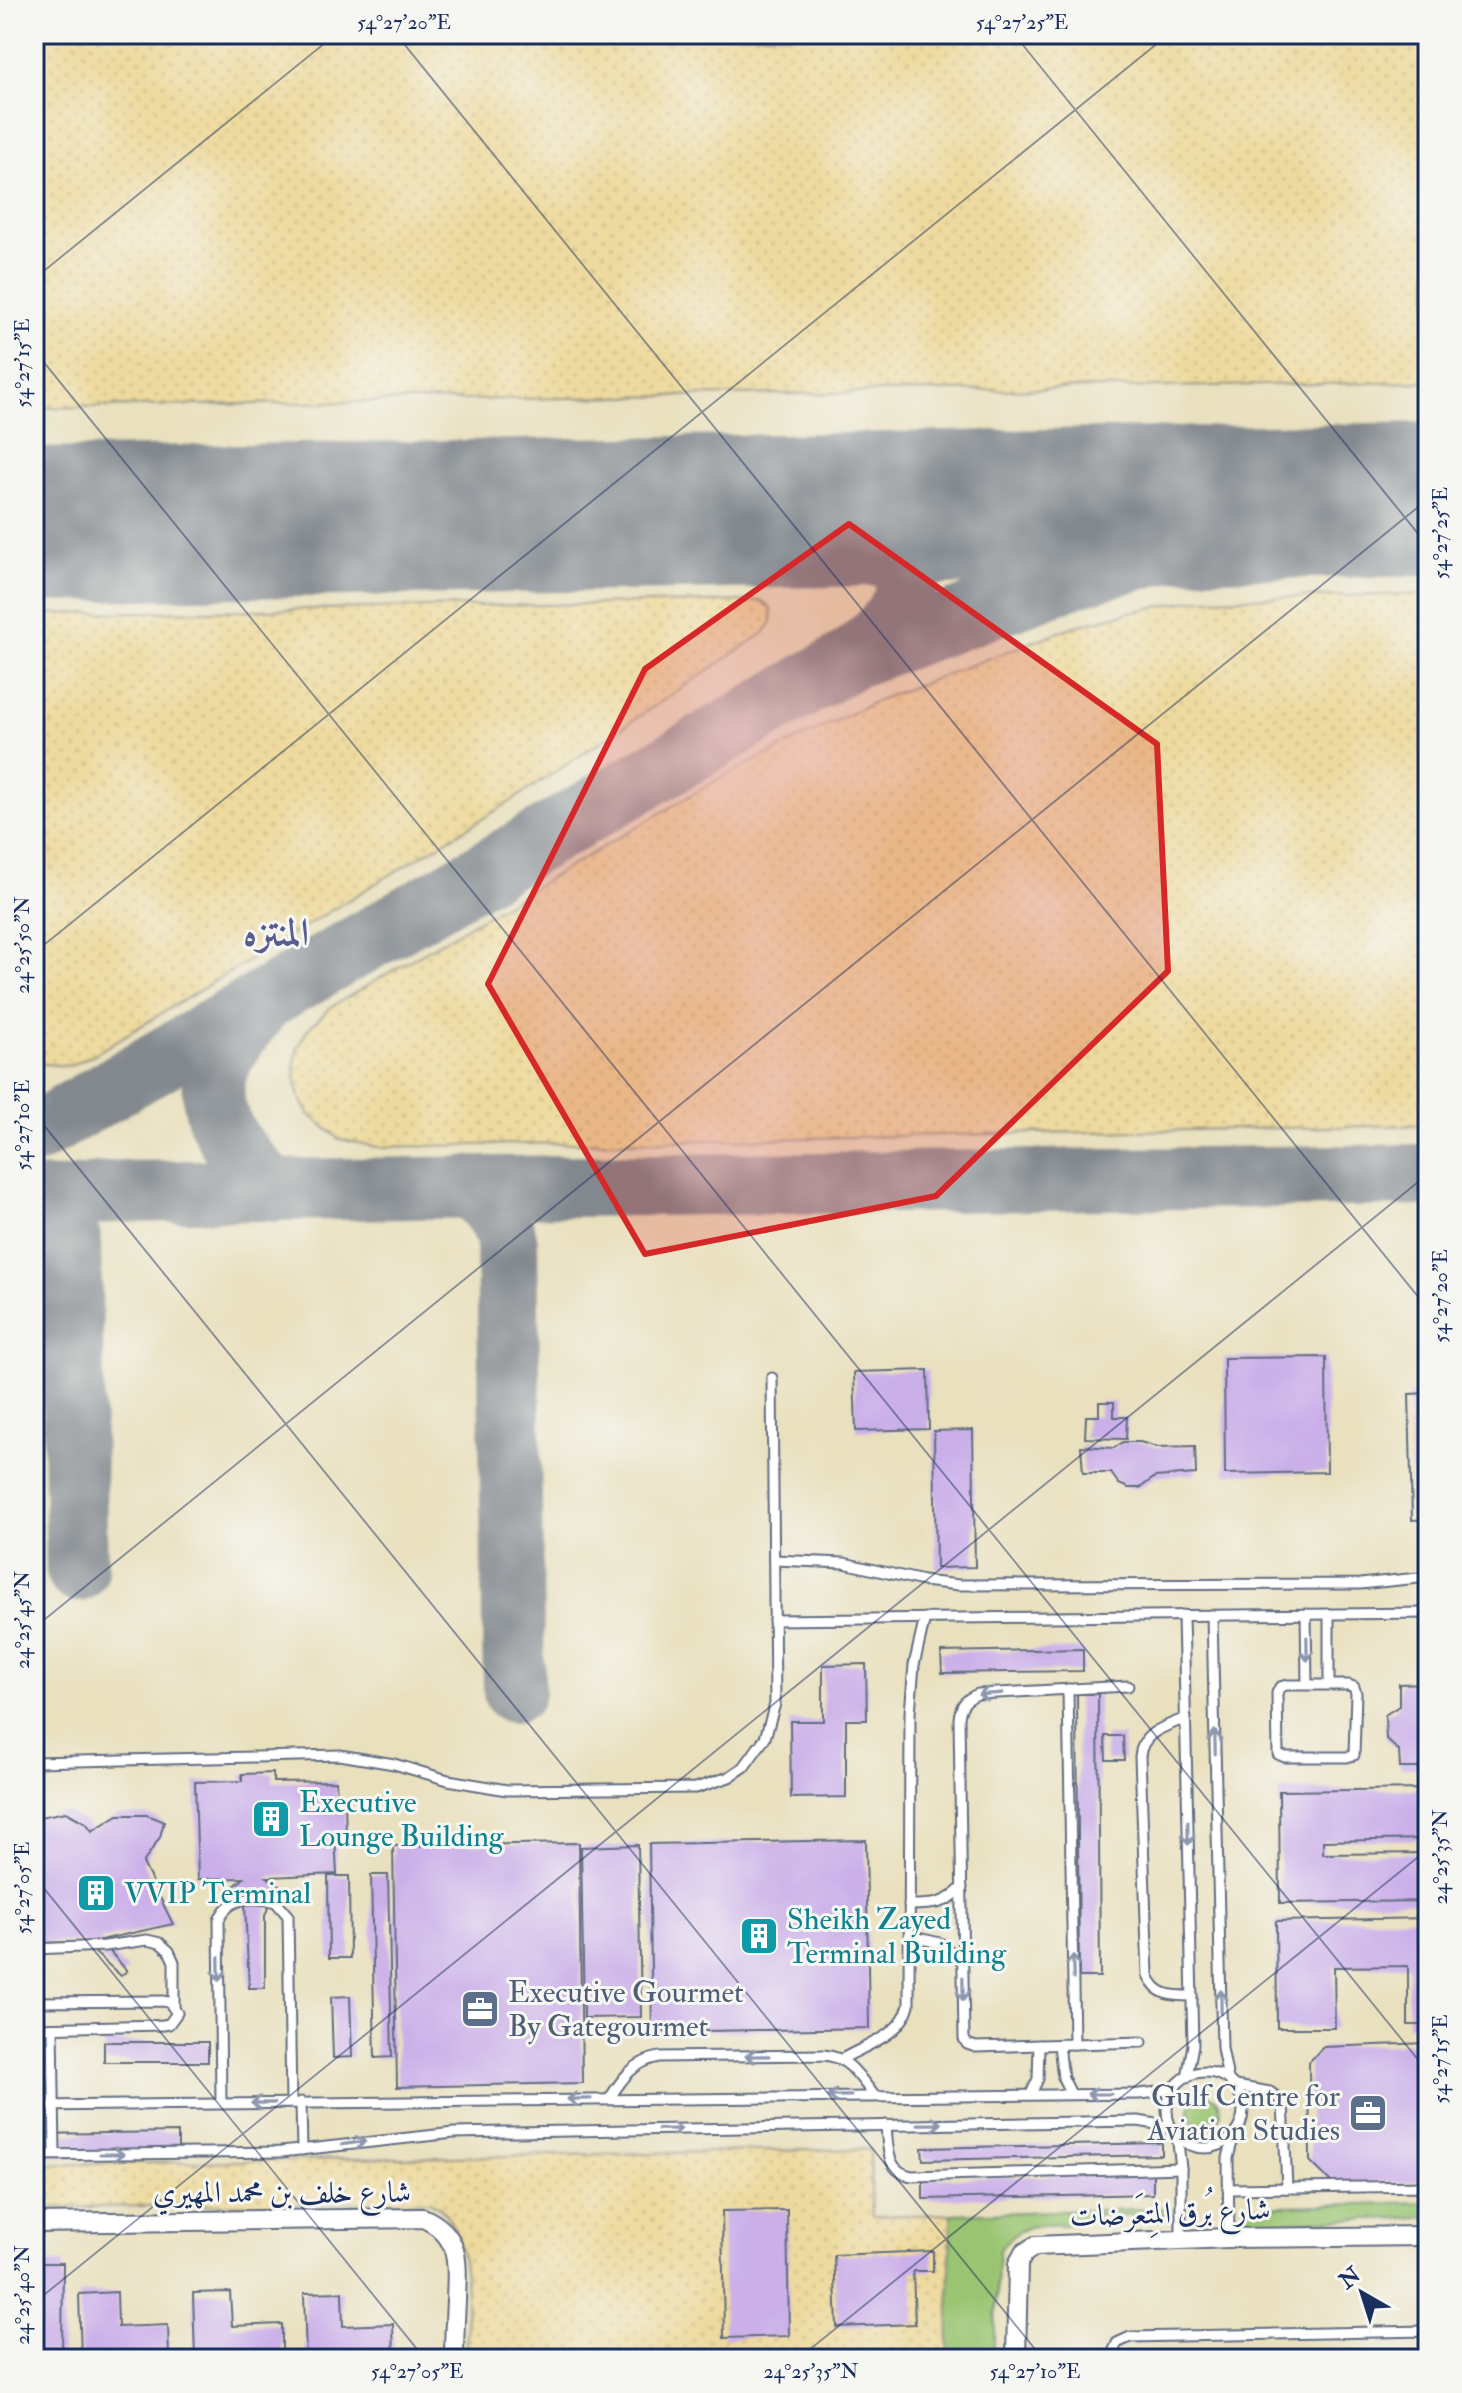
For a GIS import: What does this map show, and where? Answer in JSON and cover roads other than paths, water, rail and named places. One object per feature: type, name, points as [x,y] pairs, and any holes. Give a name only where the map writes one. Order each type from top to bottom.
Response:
[{"type":"street","name":"شارع خلف بن محمد المهيري","points":[[34,2223],[423,2218],[439,2225],[451,2240],[457,2260],[454,2359]]},
{"type":"street","name":"شارع بُرق المِتعَرضات","points":[[1016,2359],[1018,2264],[1024,2253],[1035,2246],[1229,2238],[1428,2236]]},
{"type":"lane","points":[[34,1762],[340,1755],[507,1790],[696,1788],[713,1784],[744,1767],[765,1738],[775,1704],[772,1378]]},
{"type":"lane","points":[[774,1560],[844,1563],[923,1581],[959,1585],[1360,1584],[1428,1577]]},
{"type":"lane","points":[[774,1620],[1428,1613]]},
{"type":"lane","points":[[1306,1614],[1307,1684]]},
{"type":"lane","points":[[1329,1614],[1329,1684]]},
{"type":"lane","points":[[1183,1615],[1193,2053],[1187,2077]]},
{"type":"lane","points":[[1212,1615],[1222,2056],[1240,2095],[1243,2116],[1233,2136],[1228,2158],[1229,2238]]},
{"type":"lane","points":[[842,2059],[897,2028],[907,2014],[910,1701],[914,1665],[925,1618]]},
{"type":"lane","points":[[1307,1684],[1351,1685],[1356,1690],[1354,1755],[1281,1756],[1277,1747],[1278,1690],[1283,1685],[1307,1684]]},
{"type":"lane","points":[[1128,1686],[978,1694],[971,1696],[962,1706],[959,1719],[964,2039],[967,2044],[976,2047],[1142,2042]]},
{"type":"lane","points":[[1068,1689],[1074,2044]]},
{"type":"lane","points":[[1186,1718],[1147,1737],[1140,1756],[1148,1975],[1150,1982],[1162,1993],[1192,1996]]},
{"type":"lane","points":[[909,1905],[942,1903],[962,1887]]},
{"type":"lane","points":[[221,2103],[219,1920],[226,1907],[238,1900],[276,1902],[288,1916],[296,2102],[302,2150]]},
{"type":"lane","points":[[909,1936],[940,1943],[963,1962]]},
{"type":"lane","points":[[34,1949],[105,1946],[147,1940],[160,1943],[169,1951],[174,1962],[174,2007]]},
{"type":"lane","points":[[34,2002],[162,2001],[169,2002],[177,2013],[169,2024],[34,2028]]},
{"type":"lane","points":[[53,2028],[55,2154]]},
{"type":"lane","points":[[1031,2094],[1038,2079],[1039,2045]]},
{"type":"lane","points":[[1059,2045],[1063,2078],[1071,2094]]},
{"type":"lane","points":[[610,2098],[629,2071],[648,2059],[824,2055],[849,2064],[874,2095]]},
{"type":"lane","points":[[34,2106],[1148,2094],[1176,2086],[1187,2077],[1208,2072],[1232,2083],[1270,2092],[1283,2102],[1287,2188]]},
{"type":"lane","points":[[1176,2086],[1168,2103],[1169,2121],[1175,2133],[1181,2168],[1181,2240]]},
{"type":"lane","points":[[34,2155],[302,2150],[454,2133],[1138,2121],[1156,2124],[1190,2145],[1205,2148],[1220,2145],[1233,2136]]},
{"type":"lane","points":[[886,2125],[891,2164],[904,2175],[1181,2168]]},
{"type":"lane","points":[[1228,2189],[1428,2186]]},
{"type":"lane","points":[[1110,2359],[1117,2343],[1130,2337],[1428,2331]]},
{"type":"place","name":"Executive Lounge Building","points":[[271,1819]]},
{"type":"place","name":"VVIP Terminal","points":[[96,1893]]},
{"type":"place","name":"Sheikh Zayed Terminal Building","points":[[759,1936]]},
{"type":"place","name":"Executive Gourmet By Gategourmet","points":[[480,2009]]},
{"type":"place","name":"Gulf Centre for Aviation Studies","points":[[1368,2113]]},
{"type":"district","name":"المنتزه","points":[[276,933]]}]
